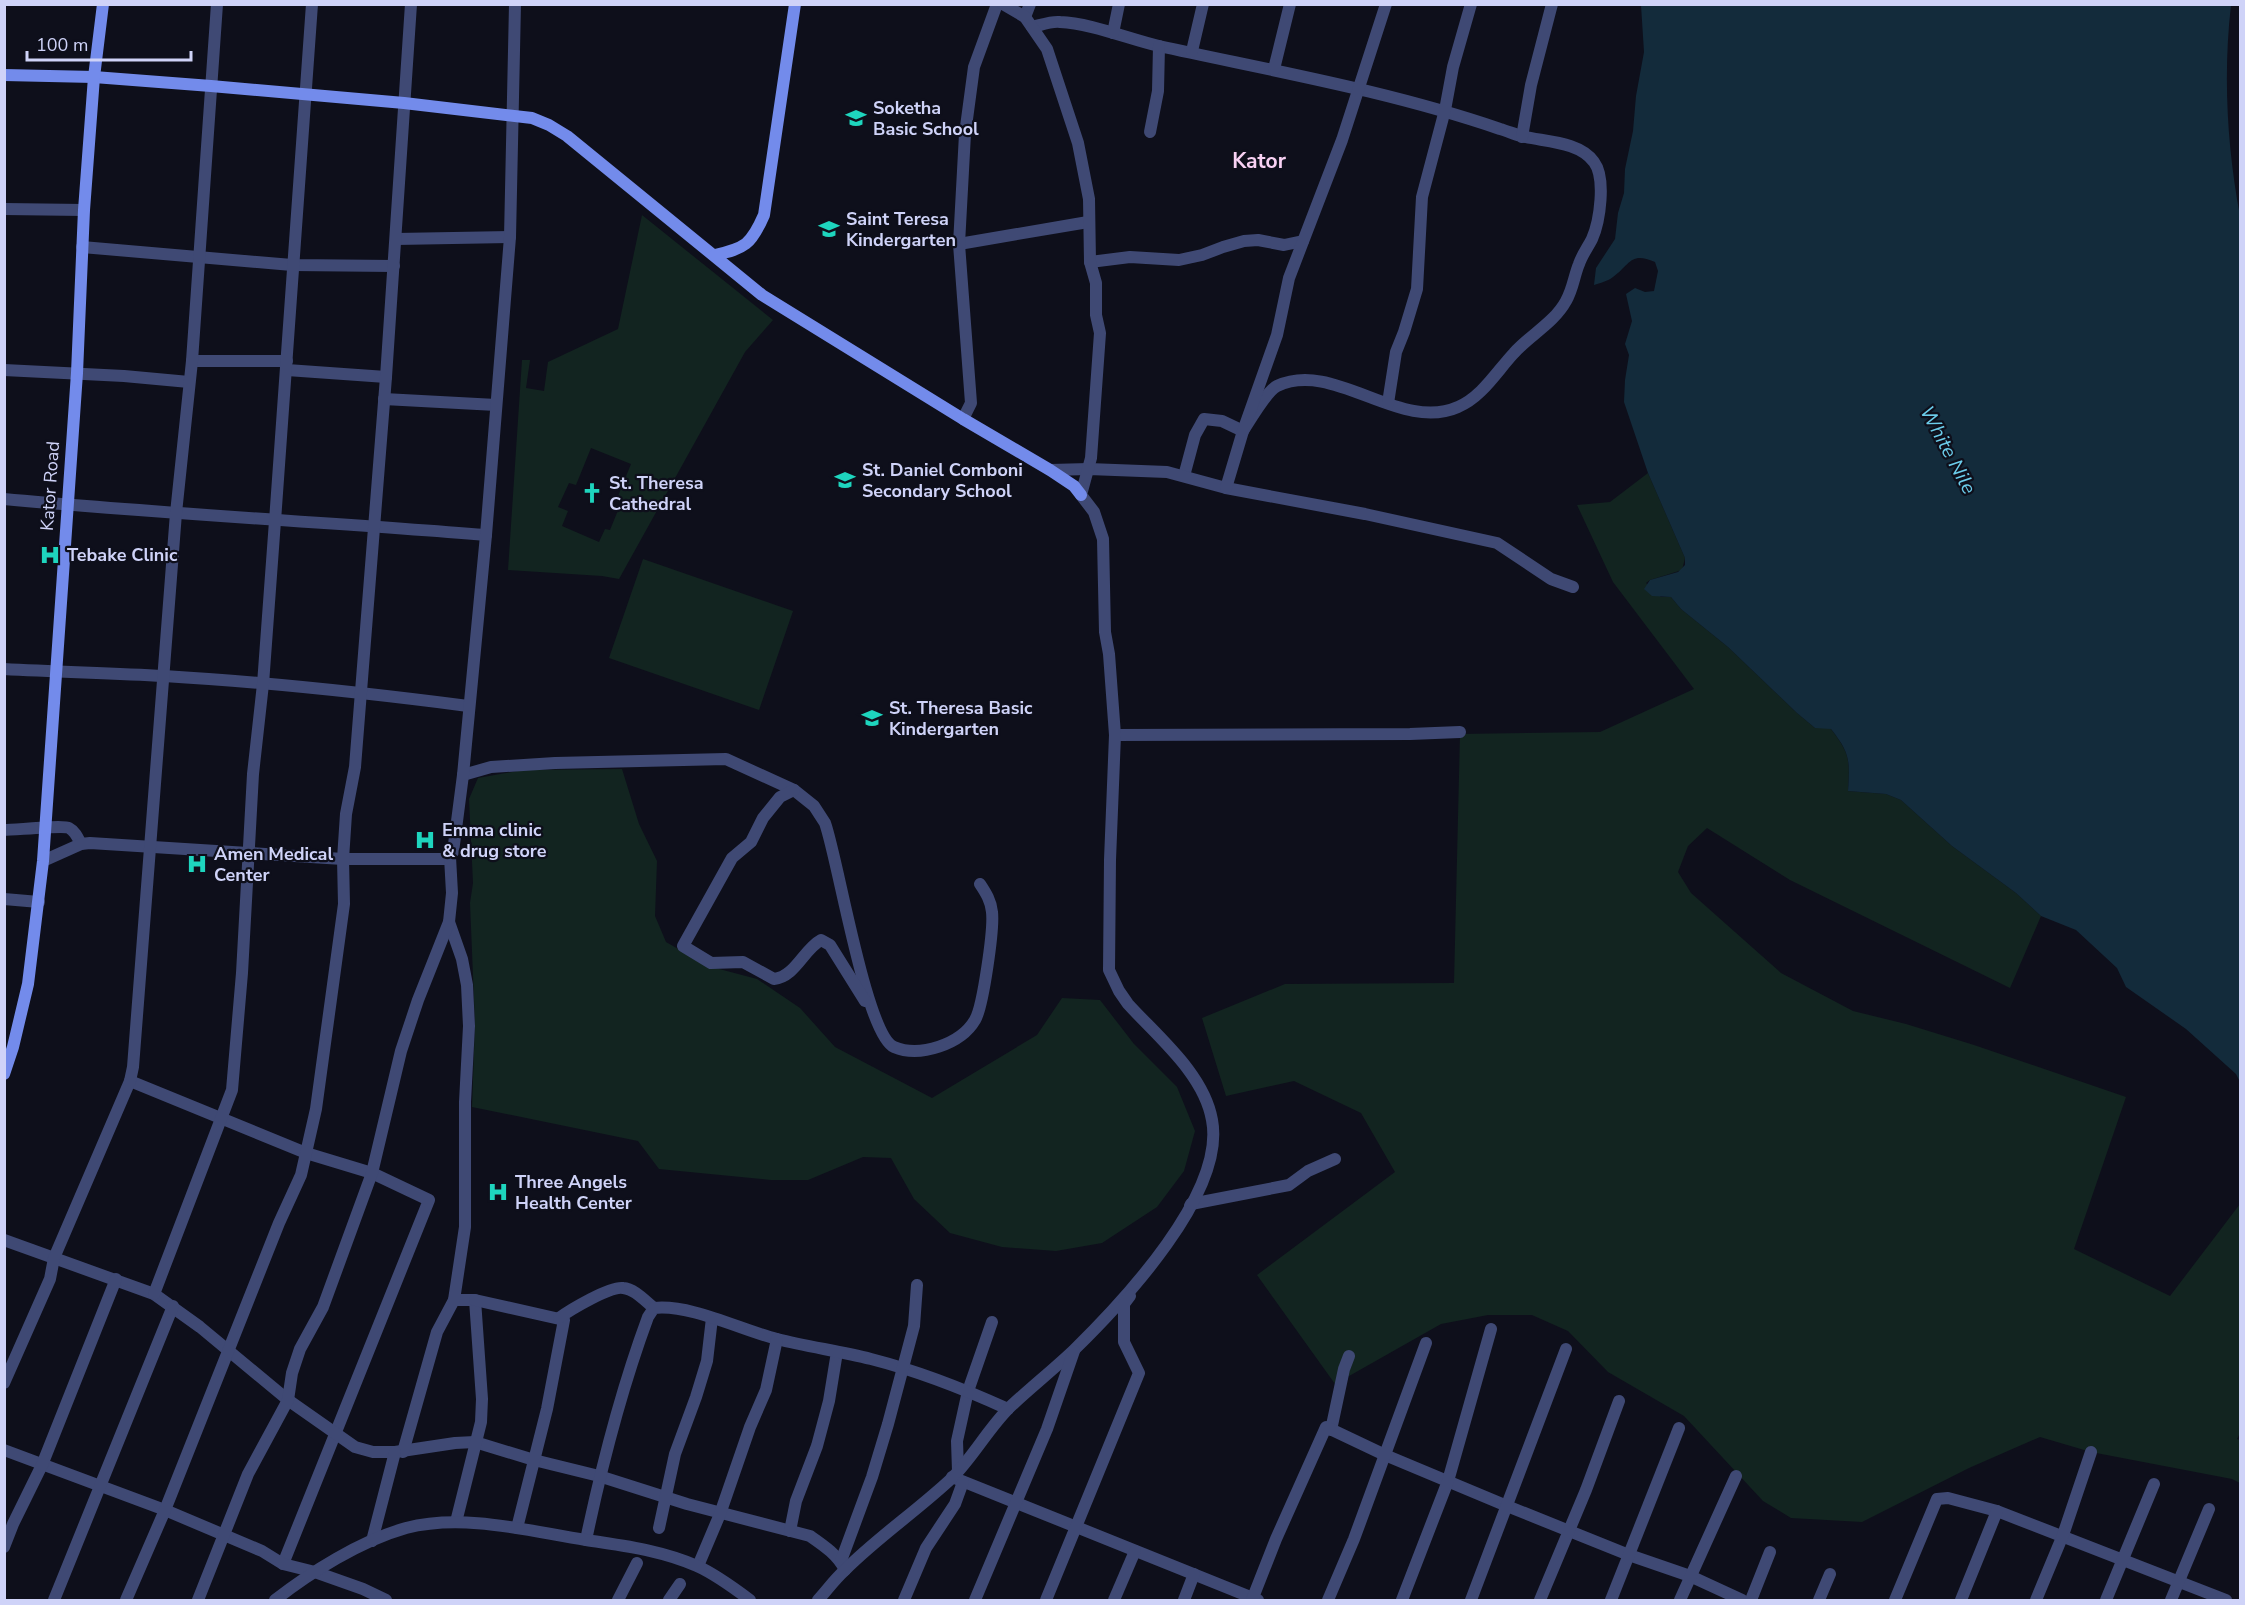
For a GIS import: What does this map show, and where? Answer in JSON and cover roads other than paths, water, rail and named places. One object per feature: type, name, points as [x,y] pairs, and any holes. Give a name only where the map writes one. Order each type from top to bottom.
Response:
[{"type":"street","name":"Kator Road","points":[[4,1074],[9,1045],[33,957],[43,861],[77,373],[84,210],[94,77],[103,4]]},
{"type":"street","points":[[4,1383],[50,1279],[54,1258],[130,1081],[133,1067],[176,513],[192,361],[217,4]]},
{"type":"street","points":[[154,1294],[232,1090],[242,973],[253,774],[263,684],[312,4]]},
{"type":"street","points":[[126,1600],[165,1510],[279,1222],[301,1175],[316,1109],[344,904],[343,859],[346,814],[355,767],[386,376],[411,4]]},
{"type":"street","points":[[43,861],[81,843],[343,859],[445,860],[453,852],[463,775],[486,535],[510,237],[515,4]]},
{"type":"street","points":[[715,255],[740,249],[755,236],[764,215],[795,4]]},
{"type":"street","points":[[963,419],[971,403],[959,244],[965,134],[974,67],[997,4]]},
{"type":"street","points":[[1003,4],[1029,22],[1047,49],[1078,142],[1089,199],[1090,262],[1096,283],[1096,315],[1100,333],[1089,469],[1082,495]]},
{"type":"street","points":[[1029,22],[1030,4]]},
{"type":"street","points":[[1113,33],[1119,4]]},
{"type":"street","points":[[1192,51],[1203,4]]},
{"type":"street","points":[[1274,69],[1290,4]]},
{"type":"street","points":[[1226,488],[1277,334],[1289,278],[1342,140],[1386,4]]},
{"type":"street","points":[[1388,403],[1396,352],[1416,289],[1422,197],[1445,110],[1453,67],[1471,4]]},
{"type":"street","points":[[1522,137],[1551,4]]},
{"type":"street","points":[[1029,22],[1061,22],[1445,110],[1522,137],[1539,138],[1583,151],[1595,162],[1599,171],[1600,203],[1596,227],[1581,257],[1568,298],[1544,327],[1515,352],[1490,382],[1459,407],[1426,413],[1315,381],[1287,383],[1274,387],[1243,431]]},
{"type":"street","points":[[1150,132],[1158,91],[1159,46]]},
{"type":"street","points":[[4,75],[94,77],[211,86],[404,103],[532,118],[567,136],[762,295],[1050,470],[1074,486],[1094,512],[1103,539],[1105,632],[1109,654],[1115,735],[1110,860],[1109,970],[1128,1004],[1193,1075],[1205,1097],[1212,1119],[1214,1139],[1201,1186],[1171,1237],[1125,1304],[1124,1342],[1139,1373],[1046,1600]]},
{"type":"street","points":[[4,209],[84,210]]},
{"type":"street","points":[[959,244],[1088,222]]},
{"type":"street","points":[[396,239],[510,237]]},
{"type":"street","points":[[1090,262],[1130,257],[1179,260],[1244,241],[1258,240],[1284,245],[1303,241]]},
{"type":"street","points":[[82,247],[292,266],[394,266]]},
{"type":"street","points":[[192,361],[287,366],[386,376]]},
{"type":"street","points":[[4,370],[189,382]]},
{"type":"street","points":[[384,399],[496,405]]},
{"type":"street","points":[[1184,476],[1195,435],[1204,419],[1222,422],[1243,431]]},
{"type":"street","points":[[1050,470],[1167,472],[1226,488],[1365,514],[1497,543],[1551,579],[1573,587]]},
{"type":"street","points":[[4,499],[486,535]]},
{"type":"street","points":[[4,669],[165,676],[361,692],[468,706]]},
{"type":"street","points":[[1115,735],[1460,732]]},
{"type":"street","points":[[463,775],[491,767],[726,759],[794,790],[814,806],[825,823],[865,983],[887,1042],[895,1047],[910,1050],[933,1048],[956,1039],[975,1021],[982,1002],[992,914],[988,895],[980,884]]},
{"type":"street","points":[[794,790],[780,797],[763,818],[751,842],[732,858],[683,946],[711,963],[743,962],[774,979],[786,975],[818,941],[828,942],[877,1020]]},
{"type":"street","points":[[4,830],[68,827],[73,830],[81,843]]},
{"type":"street","points":[[198,1600],[248,1474],[288,1400],[292,1373],[300,1349],[323,1307],[372,1173],[401,1051],[418,1000],[449,922],[452,892],[450,857]]},
{"type":"street","points":[[4,899],[39,902]]},
{"type":"street","points":[[372,1541],[438,1332],[454,1300],[465,1227],[465,1102],[469,1026],[467,985],[462,959],[449,922]]},
{"type":"street","points":[[130,1081],[306,1153],[372,1173],[429,1200],[283,1564]]},
{"type":"street","points":[[818,1600],[843,1565],[958,1477],[1008,1409],[1074,1350],[1147,1271],[1191,1204],[1289,1185],[1308,1171],[1335,1159]]},
{"type":"street","points":[[4,1240],[154,1294],[173,1306],[288,1400],[355,1447],[373,1452],[399,1452],[475,1442],[599,1476],[720,1514],[810,1536],[843,1565]]},
{"type":"street","points":[[4,1547],[42,1465],[116,1279]]},
{"type":"street","points":[[843,1565],[872,1477],[903,1368],[914,1326],[917,1285]]},
{"type":"street","points":[[559,1318],[611,1288],[622,1287],[633,1291],[654,1308],[665,1307],[712,1318],[777,1339],[903,1368],[968,1391],[1008,1409]]},
{"type":"street","points":[[454,1300],[476,1300],[564,1320],[547,1409],[517,1528]]},
{"type":"street","points":[[456,1522],[481,1422],[482,1399],[476,1300]]},
{"type":"street","points":[[54,1600],[173,1306]]},
{"type":"street","points":[[585,1540],[599,1476],[632,1361],[648,1317],[654,1308]]},
{"type":"street","points":[[659,1528],[675,1454],[707,1361],[712,1318]]},
{"type":"street","points":[[904,1600],[926,1548],[955,1504],[958,1477],[957,1441],[968,1391],[992,1322]]},
{"type":"street","points":[[1402,1600],[1448,1481],[1491,1329]]},
{"type":"street","points":[[698,1566],[766,1390],[777,1339]]},
{"type":"street","points":[[1328,1600],[1426,1343]]},
{"type":"street","points":[[1471,1600],[1566,1349]]},
{"type":"street","points":[[975,1600],[1047,1429],[1074,1350]]},
{"type":"street","points":[[790,1531],[796,1501],[817,1446],[829,1401],[837,1352]]},
{"type":"street","points":[[1331,1430],[1344,1368],[1349,1356]]},
{"type":"street","points":[[1540,1600],[1569,1532],[1619,1401]]},
{"type":"street","points":[[958,1477],[1254,1600],[1276,1539],[1326,1427],[1385,1455],[1569,1532],[1690,1576],[1742,1600]]},
{"type":"street","points":[[1611,1600],[1679,1428]]},
{"type":"street","points":[[4,1450],[165,1510],[262,1551],[283,1564],[315,1572],[386,1600]]},
{"type":"street","points":[[2036,1600],[2063,1535],[2091,1452]]},
{"type":"street","points":[[1680,1600],[1736,1476]]},
{"type":"street","points":[[2106,1600],[2154,1484]]},
{"type":"street","points":[[1895,1600],[1937,1499],[1948,1498],[1997,1511],[2063,1535],[2226,1600]]},
{"type":"street","points":[[2171,1600],[2210,1509]]},
{"type":"street","points":[[1961,1600],[1997,1511]]},
{"type":"street","points":[[275,1600],[315,1572],[372,1541],[407,1528],[456,1522],[517,1528],[651,1550],[698,1566],[750,1600]]},
{"type":"street","points":[[1114,1600],[1136,1551]]},
{"type":"street","points":[[1751,1600],[1770,1552]]},
{"type":"street","points":[[618,1600],[637,1563]]},
{"type":"street","points":[[1184,1600],[1194,1574]]},
{"type":"street","points":[[1819,1600],[1830,1574]]},
{"type":"street","points":[[669,1600],[680,1584]]},
{"type":"water","name":"White Nile","points":[[1641,5],[2231,5],[2227,58],[2229,137],[2240,216],[2240,1082],[2236,1074],[2186,1029],[2126,987],[2117,968],[2076,930],[2041,916],[2016,893],[1952,846],[1901,800],[1886,794],[1848,791],[1847,757],[1842,744],[1831,729],[1815,728],[1728,647],[1681,609],[1671,597],[1652,596],[1644,589],[1650,580],[1678,572],[1685,565],[1685,558],[1648,473],[1624,402],[1629,355],[1625,344],[1632,321],[1626,294],[1635,288],[1645,292],[1654,291],[1658,271],[1655,262],[1635,259],[1611,278],[1594,285],[1596,268],[1615,239],[1618,213],[1624,193],[1625,169],[1633,131],[1636,96],[1644,52]]},
{"type":"place","name":"Soketha Basic School","points":[[856,118]]},
{"type":"place","name":"Saint Teresa Kindergarten","points":[[829,229]]},
{"type":"place","name":"St. Daniel Comboni Secondary School","points":[[845,480]]},
{"type":"place","name":"St. Theresa Cathedral","points":[[592,493]]},
{"type":"place","name":"Tebake Clinic","points":[[50,555]]},
{"type":"place","name":"St. Theresa Basic Kindergarten","points":[[872,718]]},
{"type":"place","name":"Emma clinic & drug store","points":[[425,840]]},
{"type":"place","name":"Amen Medical Center","points":[[197,864]]},
{"type":"place","name":"Three Angels Health Center","points":[[498,1192]]},
{"type":"district","name":"Kator","points":[[1259,161]]}]
